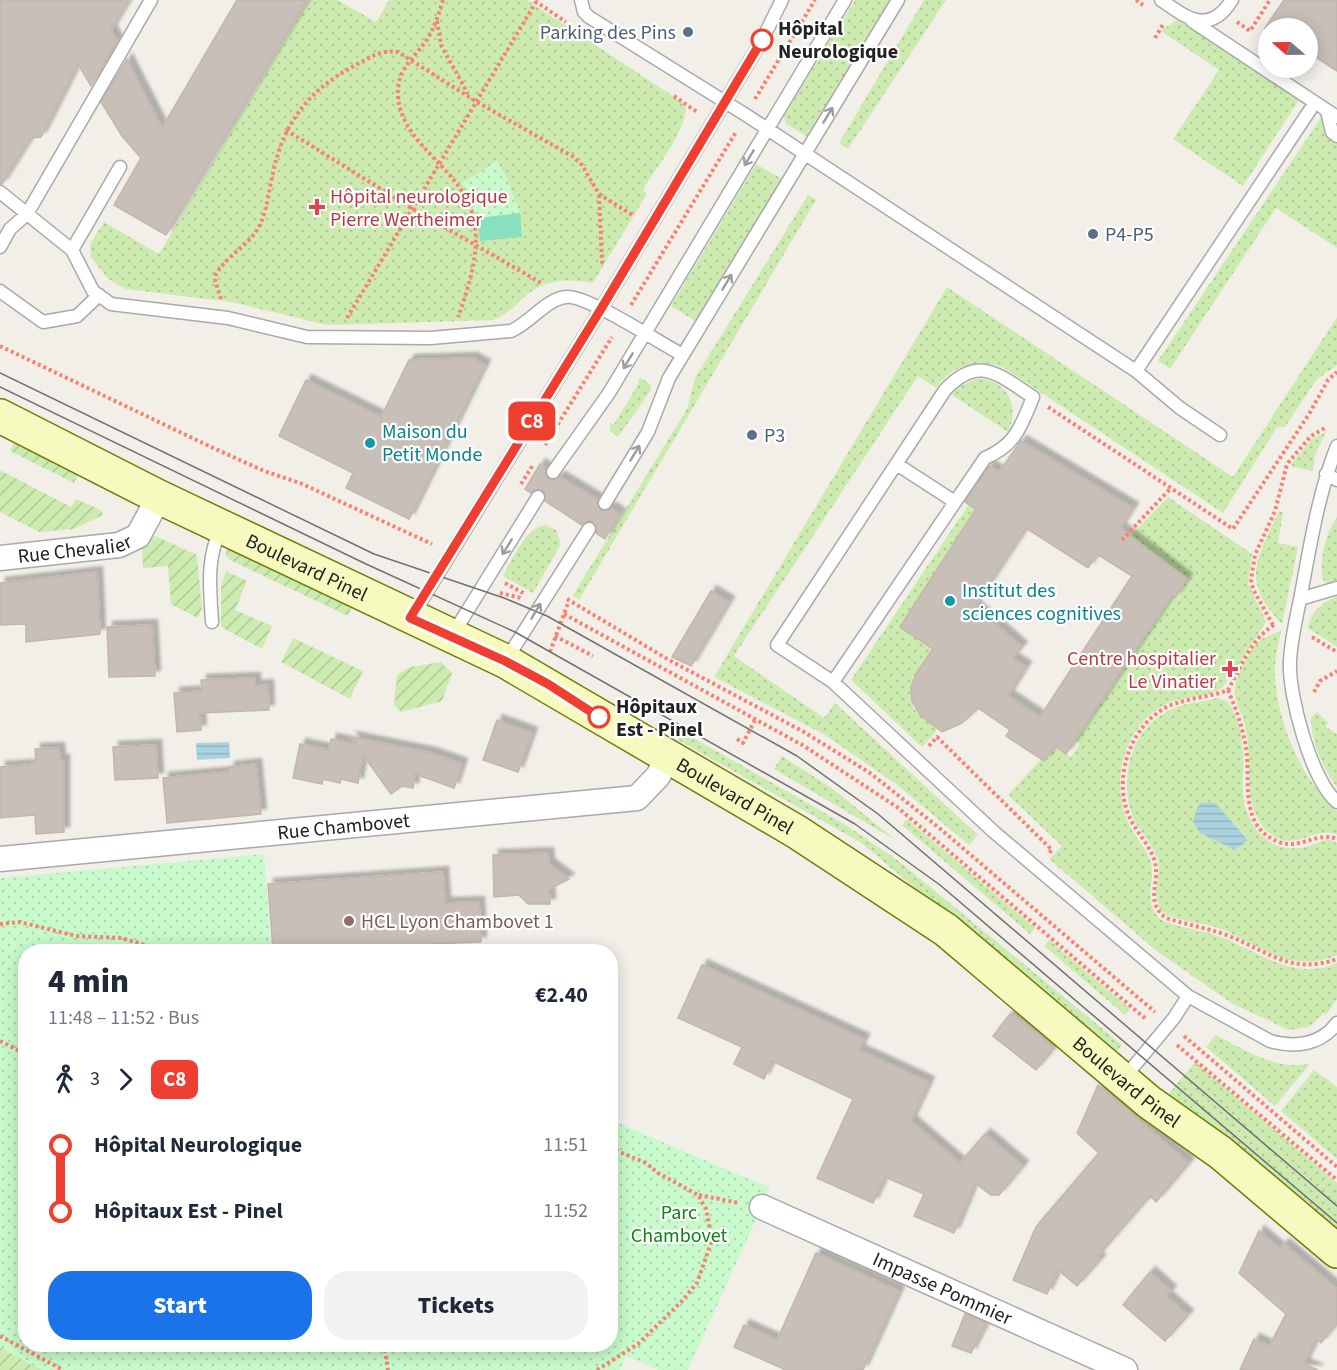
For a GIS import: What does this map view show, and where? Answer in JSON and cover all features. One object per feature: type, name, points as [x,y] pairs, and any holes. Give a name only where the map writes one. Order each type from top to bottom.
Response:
[{"type":"main road","name":"Boulevard Pinel","points":[[0,416],[159,497],[410,618],[505,661],[548,684],[668,758],[797,832],[946,930],[1149,1102],[1221,1153],[1337,1251]]},
{"type":"street","name":"Rue Chevalier","points":[[0,558],[119,545],[138,536],[159,497]]},
{"type":"street","name":"Rue Chambovet","points":[[0,858],[637,798],[658,776],[668,758]]},
{"type":"street","name":"Impasse Pommier","points":[[762,1207],[1125,1370]]},
{"type":"lane","points":[[0,247],[10,229],[27,214],[152,0]]},
{"type":"lane","points":[[410,618],[651,226],[782,0]]},
{"type":"lane","points":[[552,472],[609,393],[845,0]]},
{"type":"lane","points":[[605,503],[648,432],[669,378],[682,355],[898,0]]},
{"type":"lane","points":[[1161,0],[1332,114],[1332,132],[1337,136]]},
{"type":"lane","points":[[1192,21],[1207,20],[1221,12],[1232,0]]},
{"type":"lane","points":[[579,1],[590,17],[805,153],[1136,370],[1180,408],[1220,435]]},
{"type":"lane","points":[[1136,370],[1310,110]]},
{"type":"lane","points":[[72,250],[120,167]]},
{"type":"lane","points":[[0,192],[72,250],[93,291],[111,304],[228,318],[307,337],[431,338],[511,331],[522,327],[553,301],[566,297],[578,298],[682,355]]},
{"type":"lane","points":[[0,291],[43,322],[77,316],[99,296]]},
{"type":"lane","points":[[833,682],[985,458],[1002,451],[1014,436],[1033,397],[986,370],[975,370],[957,377],[945,390],[898,465],[777,645],[833,682],[994,832],[1188,996],[1270,1041],[1285,1045],[1317,1041],[1337,1023]]},
{"type":"lane","points":[[1337,446],[1332,477],[1300,599],[1290,662],[1291,680],[1312,767],[1337,802]]},
{"type":"lane","points":[[898,465],[955,502]]},
{"type":"lane","points":[[451,637],[538,497]]},
{"type":"lane","points":[[212,622],[208,568],[212,547],[221,527]]},
{"type":"lane","points":[[505,661],[589,529]]},
{"type":"lane","points":[[1300,599],[1337,588]]},
{"type":"lane","points":[[1124,1079],[1169,1024],[1188,996]]},
{"type":"path","points":[[443,0],[437,21],[400,75],[398,103],[405,123],[471,207],[476,245],[471,282],[457,321]]},
{"type":"path","points":[[543,447],[622,321],[815,0]]},
{"type":"path","points":[[1221,12],[1250,31],[1270,0]]},
{"type":"path","points":[[342,326],[536,2]]},
{"type":"path","points":[[437,21],[447,58],[468,94]]},
{"type":"path","points":[[223,305],[215,280],[216,274],[249,242],[260,225],[286,130],[315,90],[340,73],[387,50],[398,52],[468,94],[477,102],[572,156],[582,165],[599,194],[603,262],[606,265]]},
{"type":"path","points":[[286,130],[412,209],[543,283]]},
{"type":"path","points":[[599,194],[651,226]]},
{"type":"path","points":[[0,346],[209,446],[264,471],[300,483],[390,526]]},
{"type":"path","points":[[1033,397],[1233,529],[1309,414],[1328,380],[1337,372]]},
{"type":"path","points":[[1282,627],[1273,625],[1253,589],[1251,580],[1255,555],[1275,511],[1287,464],[1311,436],[1325,428]]},
{"type":"path","points":[[520,486],[537,457]]},
{"type":"path","points":[[1122,540],[1170,489]]},
{"type":"path","points":[[493,591],[522,598]]},
{"type":"path","points":[[553,661],[549,650],[569,600],[669,660],[804,732],[870,773],[938,827],[1337,1167]]},
{"type":"path","points":[[564,614],[804,746],[897,807],[1004,895],[1150,1023]]},
{"type":"path","points":[[1273,625],[1260,635],[1250,649],[1228,690],[1170,706],[1155,715],[1141,728],[1126,761],[1123,777],[1126,807],[1131,822],[1155,862],[1153,895],[1156,908],[1166,918],[1230,936],[1291,964],[1322,964],[1337,959]]},
{"type":"path","points":[[1306,633],[1337,652]]},
{"type":"path","points":[[555,636],[593,656]]},
{"type":"path","points":[[1313,694],[1320,681],[1337,671]]},
{"type":"path","points":[[1228,690],[1244,734],[1248,799],[1255,820],[1261,829],[1276,841],[1289,845],[1305,844],[1322,836],[1337,838]]},
{"type":"path","points":[[737,739],[743,743],[755,720]]},
{"type":"path","points":[[921,754],[937,737],[1052,850],[1044,859]]},
{"type":"path","points":[[0,924],[20,922],[76,936],[121,938],[141,944]]},
{"type":"path","points":[[0,1041],[18,1050]]},
{"type":"path","points":[[1174,1042],[1337,1180]]},
{"type":"path","points":[[618,1151],[646,1163],[658,1173],[698,1195],[762,1207]]},
{"type":"path","points":[[597,1370],[638,1344],[665,1320],[697,1283],[712,1240],[706,1209],[698,1195]]},
{"type":"path","points":[[0,1336],[18,1346]]},
{"type":"path","points":[[30,1352],[63,1370]]},
{"type":"path","points":[[385,1352],[388,1370]]},
{"type":"green space","points":[[309,0],[337,0],[376,22],[389,0],[527,0],[685,104],[683,124],[643,190],[647,194],[593,283],[565,281],[547,284],[531,292],[509,311],[493,320],[327,325],[231,302],[126,289],[108,279],[91,257],[90,244],[104,222],[159,254]]},
{"type":"green space","points":[[855,0],[891,0],[812,132],[806,136],[786,124],[784,116]]},
{"type":"green space","points":[[924,0],[946,0],[848,149],[839,143]]},
{"type":"green space","points":[[1178,19],[1258,72],[1258,78],[1267,78],[1337,124],[1337,248],[1276,208],[1170,369],[1158,361],[1322,116],[1299,100],[1243,186],[1173,139],[1219,70],[1161,31]]},
{"type":"green space","points":[[497,161],[506,176],[520,213],[478,218],[462,183]]},
{"type":"green space","points":[[756,164],[782,179],[697,322],[671,306]]},
{"type":"green space","points":[[808,195],[816,200],[579,600],[573,595],[687,409],[695,378]]},
{"type":"green space","points":[[520,213],[522,237],[480,241],[478,218]]},
{"type":"green space","points":[[947,287],[1233,477],[1337,317],[1337,365],[1316,380],[1285,427],[1277,427],[1223,513],[1004,368],[985,364],[967,365],[950,373],[936,388],[918,376],[734,656],[824,718],[835,703],[978,835],[969,845],[896,784],[825,735],[714,677]]},
{"type":"green space","points":[[641,378],[650,384],[651,390],[618,437],[610,431],[610,423],[614,424],[639,383],[638,379]]},
{"type":"green space","points":[[976,379],[995,383],[1008,395],[1013,413],[1008,432],[952,395],[958,387]]},
{"type":"green space","points":[[1326,432],[1315,455],[1313,471],[1293,467],[1291,464],[1312,439]]},
{"type":"green space","points":[[16,439],[80,470],[74,483],[10,451]]},
{"type":"green space","points":[[0,470],[71,507],[76,499],[101,510],[103,515],[74,529],[39,532],[0,512]]},
{"type":"green space","points":[[1168,497],[1252,554],[1248,584],[1266,621],[1224,686],[1211,693],[1168,703],[1153,712],[1141,724],[1125,753],[1120,787],[1122,804],[1129,825],[1151,863],[1151,903],[1160,919],[1218,936],[1290,967],[1321,968],[1337,963],[1337,999],[1326,1015],[1324,1013],[1309,1027],[1289,1030],[1233,1004],[1158,952],[1049,859],[1062,846],[1008,795],[1041,759],[1045,761],[1055,746],[1071,757],[1080,743],[1076,740],[1172,596],[1175,597],[1186,579],[1130,536]]},
{"type":"green space","points":[[969,504],[976,508],[900,626],[933,649],[915,680],[912,691],[915,710],[923,718],[936,725],[936,732],[922,747],[851,680]]},
{"type":"green space","points":[[1279,511],[1283,513],[1278,543],[1298,547],[1282,624],[1260,595],[1256,582],[1259,556]]},
{"type":"green space","points":[[1337,517],[1337,581],[1327,584],[1323,580],[1323,556],[1326,539]]},
{"type":"green space","points":[[546,525],[556,530],[561,544],[533,593],[503,576],[526,538],[532,531]]},
{"type":"green space","points":[[155,536],[197,555],[202,608],[198,618],[171,604],[168,566],[143,568],[142,548]]},
{"type":"green space","points":[[227,543],[353,604],[348,616],[232,561],[226,556]]},
{"type":"green space","points":[[226,571],[247,581],[235,610],[272,626],[262,649],[221,627],[221,586]]},
{"type":"green space","points":[[1337,596],[1337,647],[1308,628],[1318,608]]},
{"type":"green space","points":[[1281,631],[1275,671],[1281,713],[1286,731],[1302,767],[1324,798],[1337,811],[1337,835],[1318,834],[1292,841],[1274,837],[1257,818],[1253,806],[1245,725],[1234,690],[1243,666],[1255,646],[1264,638]]},
{"type":"green space","points":[[293,638],[363,671],[350,699],[281,662]]},
{"type":"green space","points":[[441,662],[452,673],[442,701],[401,712],[394,705],[397,675],[410,667]]},
{"type":"green space","points":[[1218,698],[1227,701],[1231,706],[1240,730],[1244,762],[1244,800],[1246,810],[1255,827],[1269,841],[1287,848],[1305,847],[1328,839],[1337,843],[1337,955],[1328,959],[1302,962],[1276,956],[1218,928],[1172,917],[1162,911],[1158,905],[1157,858],[1132,815],[1128,800],[1128,770],[1132,755],[1146,729],[1157,718],[1182,705]],"holes":[[[1201,803],[1214,803],[1248,839],[1235,850],[1200,833]]]},
{"type":"green space","points":[[1317,712],[1328,723],[1326,727],[1337,734],[1337,787],[1315,745],[1311,717]]},
{"type":"green space","points":[[683,732],[846,825],[900,862],[1122,1045],[1114,1054],[860,842],[678,740]]},
{"type":"green space","points":[[782,756],[833,789],[897,841],[774,769]]},
{"type":"green space","points":[[907,819],[1035,928],[1030,934],[902,825]]},
{"type":"green space","name":"Parc Chambovet","points":[[264,854],[270,944],[18,944],[18,1352],[618,1352],[618,1123],[770,1188],[688,1370],[659,1370],[626,1356],[620,1370],[41,1370],[0,1347],[0,878]]},
{"type":"green space","points":[[1049,940],[1130,1009],[1125,1015],[1044,946]]},
{"type":"green space","points":[[1216,1035],[1273,1062],[1310,1064],[1275,1106],[1206,1047]]},
{"type":"green space","points":[[1195,1062],[1337,1183],[1337,1231],[1166,1097]]},
{"type":"green space","points":[[1314,1070],[1337,1087],[1337,1159],[1281,1111]]},
{"type":"green space","points":[[0,1347],[41,1370],[0,1370]]},
{"type":"water","points":[[229,742],[230,758],[197,760],[196,743]]},
{"type":"water","points":[[1201,803],[1214,803],[1218,806],[1248,840],[1235,850],[1200,833],[1193,822]]},
{"type":"building","points":[[0,0],[129,0],[111,30],[117,41],[91,86],[78,64],[41,137],[31,138],[2,184],[0,184]]},
{"type":"building","points":[[237,0],[307,0],[166,235],[114,205],[141,158],[122,136],[101,102],[127,59],[162,128]]},
{"type":"building","points":[[1284,0],[1337,0],[1337,71],[1318,59],[1318,18],[1272,18]]},
{"type":"building","name":"Maison du Petit Monde","points":[[472,358],[485,365],[409,519],[346,488],[353,473],[279,436],[306,380],[381,417],[409,360]]},
{"type":"building","name":"Institut des sciences cognitives","points":[[1021,441],[1133,508],[1120,528],[1187,579],[1175,597],[1172,596],[1066,754],[1055,746],[1044,761],[1006,736],[1010,730],[978,708],[962,723],[942,732],[920,715],[912,701],[911,687],[916,674],[933,649],[900,627],[976,509],[965,502],[989,466],[999,472]],"holes":[[[1026,528],[1088,568],[1097,554],[1132,576],[1040,717],[1008,696],[1026,667],[1012,658],[1022,647],[975,606]]]},
{"type":"building","points":[[540,464],[546,468],[545,475],[549,479],[556,480],[560,477],[598,500],[601,510],[611,508],[620,514],[605,539],[596,533],[594,522],[589,521],[582,525],[545,501],[545,494],[542,490],[535,490],[531,493],[525,489]]},
{"type":"building","points":[[97,572],[100,634],[26,642],[26,624],[0,625],[0,583]]},
{"type":"building","points":[[711,591],[729,602],[691,666],[672,657]]},
{"type":"building","points":[[152,625],[155,676],[109,677],[107,627]]},
{"type":"building","points":[[255,678],[255,686],[268,685],[269,710],[200,713],[201,730],[177,732],[174,693],[202,691],[201,680]]},
{"type":"building","points":[[497,720],[532,733],[518,772],[483,760]]},
{"type":"building","points":[[351,737],[431,753],[462,764],[454,788],[415,774],[413,788],[402,786],[391,794],[363,755],[358,783],[341,779],[340,783],[323,779],[322,784],[293,778],[300,744],[329,750],[331,739],[356,744]]},
{"type":"building","points":[[156,745],[158,778],[115,780],[113,747]]},
{"type":"building","points":[[59,748],[60,760],[64,760],[64,832],[36,834],[35,815],[0,818],[0,767],[32,765],[32,762],[36,762],[35,749]]},
{"type":"building","points":[[256,764],[261,814],[167,823],[163,778],[229,772],[229,767]]},
{"type":"building","points":[[548,853],[549,864],[569,879],[549,889],[550,904],[528,904],[519,895],[494,897],[493,855]]},
{"type":"building","name":"HCL Lyon Chambovet 1","points":[[443,872],[445,903],[479,902],[481,942],[272,944],[268,884]]},
{"type":"building","points":[[702,965],[864,1039],[859,1050],[929,1082],[911,1121],[960,1163],[985,1134],[1023,1166],[999,1195],[991,1195],[975,1183],[954,1233],[914,1216],[924,1194],[885,1177],[873,1203],[817,1178],[853,1099],[772,1061],[764,1079],[734,1064],[742,1047],[678,1018]]},
{"type":"building","points":[[1011,1013],[1054,1048],[1036,1070],[993,1036]]},
{"type":"building","points":[[1098,1085],[1189,1163],[1156,1202],[1150,1196],[1097,1257],[1100,1260],[1077,1286],[1058,1270],[1047,1294],[1013,1280],[1036,1227],[1099,1153],[1077,1133]]},
{"type":"building","points":[[1259,1231],[1280,1249],[1284,1244],[1337,1289],[1337,1324],[1321,1343],[1316,1339],[1304,1364],[1318,1370],[1240,1370],[1254,1339],[1269,1346],[1286,1314],[1239,1273]]},
{"type":"building","points":[[816,1253],[899,1291],[863,1370],[786,1370],[734,1347],[744,1325],[777,1340]]},
{"type":"building","points":[[1150,1272],[1171,1291],[1166,1296],[1188,1315],[1165,1341],[1123,1305]]},
{"type":"building","points":[[965,1314],[986,1323],[971,1353],[952,1346]]},
{"type":"tram line","points":[[0,373],[374,554],[504,598],[547,616],[797,756],[878,814],[1337,1206]]},
{"type":"tram line","points":[[0,387],[366,564],[515,632],[855,824],[940,885],[1337,1223]]},
{"type":"bus line","name":"C8","points":[[599,717],[548,684],[505,661],[410,618],[601,309],[762,40]]},
{"type":"place","name":"Parking des Pins","points":[[688,32]]},
{"type":"place","name":"Hôpital Neurologique","points":[[762,40]]},
{"type":"place","name":"Hôpital neurologique Pierre Wertheimer","points":[[317,207]]},
{"type":"place","name":"P4-P5","points":[[1093,234]]},
{"type":"place","name":"P3","points":[[752,435]]},
{"type":"place","name":"Maison du Petit Monde","points":[[370,443]]},
{"type":"place","name":"Institut des sciences cognitives","points":[[950,601]]},
{"type":"place","name":"Centre hospitalier Le Vinatier","points":[[1230,669]]},
{"type":"place","name":"Hôpitaux Est - Pinel","points":[[599,717]]},
{"type":"place","name":"HCL Lyon Chambovet 1","points":[[349,921]]}]
